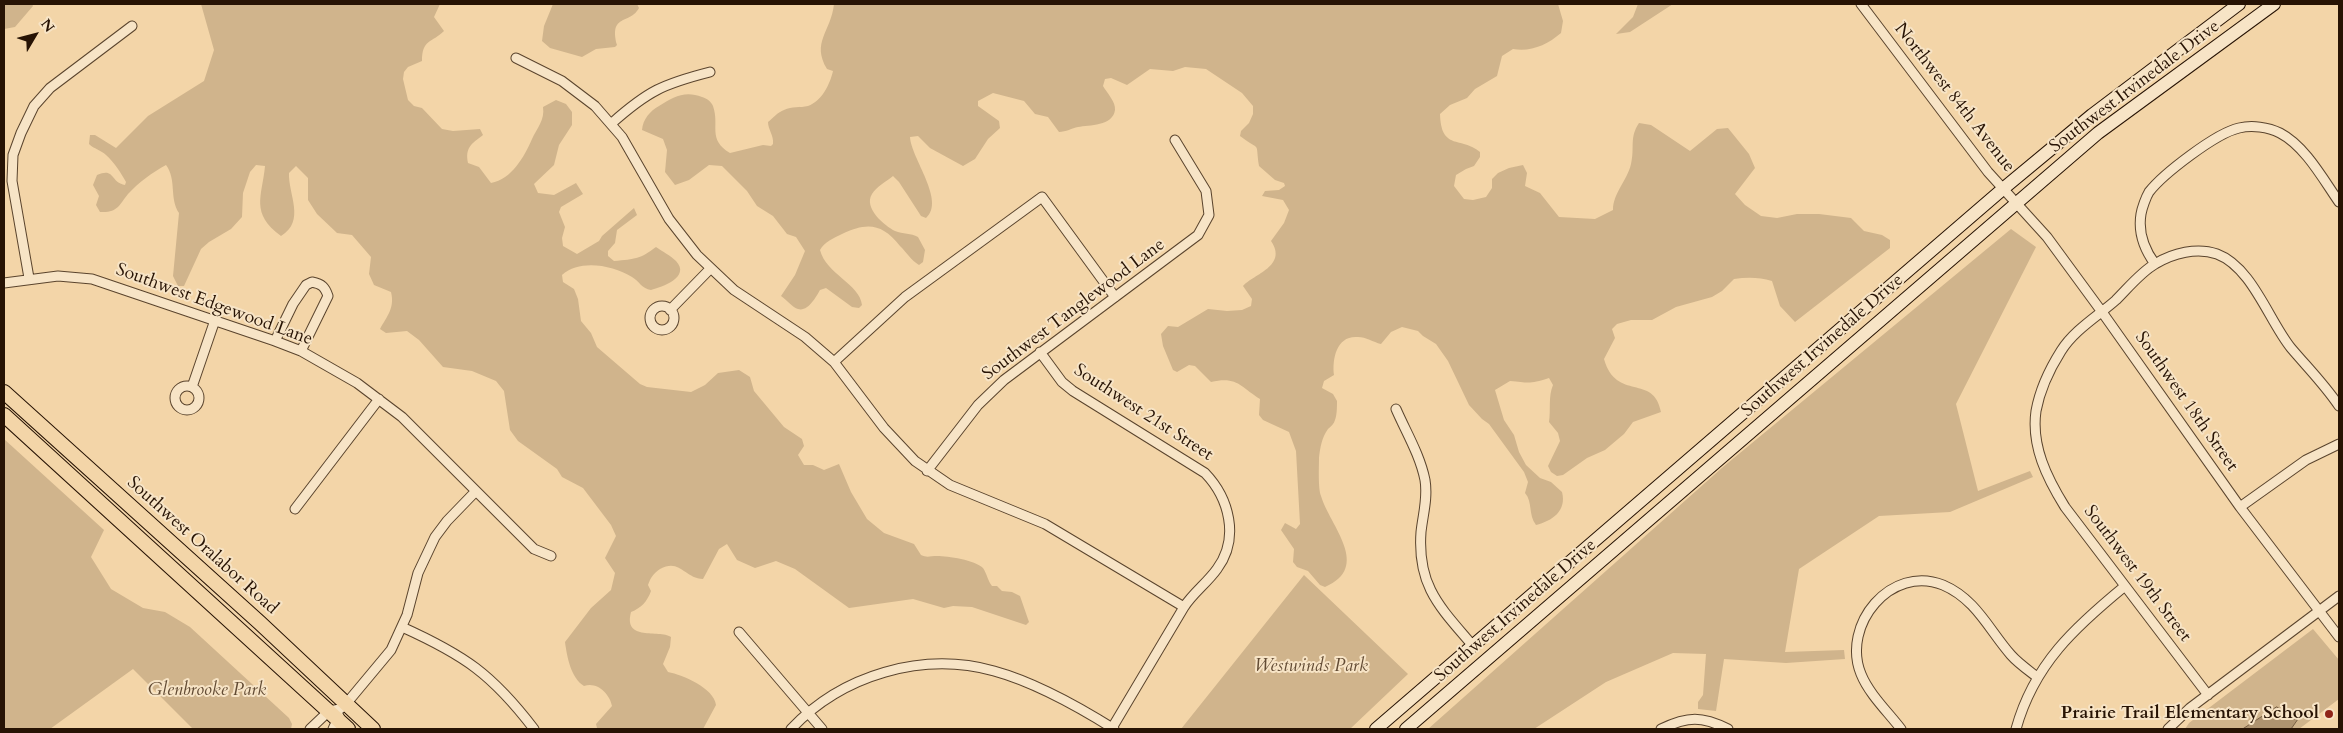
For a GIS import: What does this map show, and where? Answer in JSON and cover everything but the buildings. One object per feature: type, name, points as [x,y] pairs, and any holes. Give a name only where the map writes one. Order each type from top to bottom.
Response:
[{"type":"main road","name":"Southwest Irvinedale Drive","points":[[1376,729],[2004,188],[2092,115],[2239,4]]},
{"type":"main road","name":"Southwest Irvinedale Drive","points":[[1406,729],[2123,113],[2274,4]]},
{"type":"main road","name":"Southwest Oralabor Road","points":[[4,392],[260,623],[339,717]]},
{"type":"main road","name":"Southwest Oralabor Road","points":[[4,415],[339,717],[372,729]]},
{"type":"main road","points":[[1616,523],[1628,537]]},
{"type":"street","name":"Northwest 84th Avenue","points":[[1861,4],[1988,172],[2004,188]]},
{"type":"street","points":[[29,278],[12,180],[13,155],[21,133],[34,106],[50,88],[132,26]]},
{"type":"street","points":[[516,58],[556,78],[578,92],[612,123],[634,155],[669,219],[710,269],[755,305],[805,337],[834,362],[899,446],[928,471],[969,494],[1044,524],[1184,607]]},
{"type":"street","points":[[612,123],[644,96],[658,88],[674,81],[710,72]]},
{"type":"street","points":[[2155,264],[2146,251],[2140,230],[2141,212],[2148,193],[2172,171],[2222,134],[2239,128],[2267,128],[2281,134],[2296,145],[2339,202]]},
{"type":"street","name":"Southwest Tanglewood Lane","points":[[928,471],[985,398],[1004,380],[1189,243],[1205,225],[1209,216],[1206,190],[1175,140]]},
{"type":"street","name":"Southwest 18th Street","points":[[2004,188],[2047,237],[2240,507],[2339,637]]},
{"type":"street","points":[[834,362],[905,297],[1042,197],[1115,297]]},
{"type":"street","name":"Southwest 19th Street","points":[[2208,695],[2065,507],[2044,470],[2036,432],[2036,413],[2042,387],[2065,346],[2155,264],[2189,250],[2217,254],[2233,264],[2248,281],[2290,346],[2324,384],[2339,406]]},
{"type":"street","points":[[670,310],[710,269]]},
{"type":"street","name":"Southwest Edgewood Lane","points":[[4,283],[29,278],[58,276],[92,279],[301,351],[350,379],[380,399],[423,438],[534,549],[551,556]]},
{"type":"street","points":[[275,341],[301,291],[312,282],[319,283],[326,288],[328,296],[301,351]]},
{"type":"street","points":[[192,387],[215,320]]},
{"type":"street","name":"Southwest 21st Street","points":[[1040,352],[1062,382],[1193,463],[1205,473],[1220,493],[1229,517],[1230,531],[1225,555],[1219,567],[1191,596],[1113,728]]},
{"type":"street","points":[[295,509],[380,399]]},
{"type":"street","points":[[1396,409],[1419,458],[1425,479],[1427,495],[1421,534],[1428,586],[1439,606],[1473,646]]},
{"type":"street","points":[[2240,507],[2306,460],[2339,444]]},
{"type":"street","points":[[310,729],[339,717],[381,665],[402,627],[425,555],[447,521],[476,491]]},
{"type":"street","points":[[1901,729],[1864,679],[1856,652],[1860,627],[1865,615],[1876,601],[1899,586],[1927,582],[1942,585],[1966,597],[2011,656],[2037,677]]},
{"type":"street","points":[[2016,729],[2037,677],[2054,652],[2072,632],[2125,586]]},
{"type":"street","points":[[2168,729],[2190,708],[2339,596]]},
{"type":"street","points":[[402,627],[442,645],[482,671],[514,703],[534,729]]},
{"type":"street","points":[[739,632],[822,729]]},
{"type":"street","points":[[791,729],[829,697],[867,678],[911,666],[953,665],[980,668],[1016,678],[1113,728]]},
{"type":"street","points":[[1661,729],[1676,722],[1693,719],[1705,719],[1728,729]]},
{"type":"green space","points":[[4,4],[32,4],[33,6],[15,27],[4,29]]},
{"type":"green space","points":[[201,4],[440,4],[434,17],[444,31],[428,42],[422,54],[422,61],[408,67],[404,72],[403,79],[408,100],[414,106],[422,108],[442,129],[453,131],[480,129],[483,135],[468,150],[468,163],[479,167],[491,183],[505,177],[521,160],[542,120],[543,107],[556,100],[566,104],[572,112],[572,125],[559,145],[554,165],[534,184],[538,193],[554,195],[576,183],[583,194],[561,207],[559,212],[565,227],[562,238],[563,246],[577,254],[599,241],[602,236],[634,208],[637,215],[617,230],[615,243],[608,251],[608,256],[614,261],[633,259],[646,254],[656,247],[674,259],[680,267],[678,276],[668,284],[651,290],[645,288],[624,273],[606,267],[587,265],[569,270],[562,275],[563,282],[574,289],[578,299],[581,321],[591,333],[597,347],[640,384],[647,387],[691,392],[705,385],[718,373],[739,370],[750,377],[754,391],[784,427],[802,439],[804,446],[798,455],[804,465],[813,465],[824,470],[839,464],[851,492],[867,519],[884,533],[914,544],[923,556],[942,556],[979,565],[983,568],[992,586],[997,586],[1002,591],[1012,592],[1020,596],[1029,622],[1026,625],[972,607],[953,606],[944,608],[913,599],[849,608],[795,569],[776,561],[755,568],[737,560],[727,544],[719,549],[703,579],[697,578],[677,567],[667,566],[660,569],[649,582],[648,585],[651,591],[646,601],[638,609],[631,612],[630,621],[632,627],[637,631],[671,637],[670,647],[663,664],[668,672],[697,683],[710,693],[714,699],[716,705],[703,729],[597,728],[596,724],[612,706],[611,701],[606,693],[598,687],[594,685],[584,686],[576,678],[568,660],[565,642],[591,608],[611,590],[615,573],[605,558],[616,536],[611,525],[583,488],[562,477],[557,469],[518,441],[510,430],[504,391],[496,381],[472,371],[443,367],[419,340],[407,331],[386,333],[380,329],[391,307],[391,292],[374,285],[369,274],[371,257],[352,235],[337,233],[317,214],[308,200],[308,178],[296,166],[289,173],[294,207],[293,223],[281,236],[271,228],[262,212],[260,204],[265,166],[256,165],[250,172],[243,193],[242,217],[231,229],[201,249],[184,286],[178,286],[173,276],[179,213],[174,201],[171,177],[166,165],[136,186],[114,210],[100,212],[96,205],[99,196],[93,185],[97,175],[107,173],[120,183],[125,185],[126,182],[109,158],[89,144],[90,135],[95,135],[116,148],[148,116],[204,81],[214,50]]},
{"type":"green space","points":[[553,4],[637,4],[639,8],[635,13],[618,24],[615,35],[617,45],[615,47],[596,49],[582,57],[550,48],[542,41],[544,26]]},
{"type":"green space","points":[[834,4],[1558,4],[1563,21],[1561,33],[1538,47],[1520,50],[1513,49],[1502,56],[1497,76],[1475,89],[1467,98],[1450,105],[1440,114],[1441,126],[1448,138],[1473,147],[1480,152],[1480,157],[1474,166],[1456,175],[1454,186],[1464,199],[1473,200],[1486,197],[1492,188],[1492,179],[1498,173],[1523,165],[1527,173],[1525,186],[1540,193],[1559,217],[1595,219],[1613,210],[1615,198],[1631,164],[1633,138],[1639,123],[1651,125],[1690,151],[1717,129],[1728,128],[1749,154],[1755,168],[1735,194],[1745,205],[1761,216],[1777,218],[1797,214],[1819,214],[1851,218],[1864,231],[1882,235],[1890,240],[1890,248],[1795,322],[1780,306],[1772,281],[1748,278],[1734,279],[1722,291],[1712,297],[1676,307],[1652,320],[1631,320],[1617,324],[1612,329],[1615,338],[1604,359],[1610,372],[1617,380],[1651,393],[1657,400],[1661,412],[1633,422],[1624,434],[1605,450],[1587,458],[1563,475],[1557,476],[1551,472],[1548,466],[1560,441],[1558,433],[1549,422],[1553,385],[1549,378],[1530,382],[1510,381],[1495,390],[1504,420],[1514,435],[1519,452],[1526,465],[1540,478],[1551,482],[1562,492],[1562,505],[1557,514],[1548,521],[1536,525],[1532,517],[1529,500],[1525,493],[1528,482],[1524,472],[1489,424],[1469,405],[1448,361],[1436,344],[1418,331],[1402,327],[1391,332],[1381,344],[1361,337],[1351,337],[1345,340],[1337,349],[1335,355],[1334,375],[1324,381],[1322,388],[1333,394],[1337,401],[1337,408],[1335,421],[1326,432],[1322,443],[1319,458],[1319,488],[1326,508],[1344,545],[1347,557],[1345,569],[1339,579],[1325,587],[1320,585],[1308,571],[1297,567],[1293,562],[1294,549],[1281,530],[1285,523],[1296,529],[1300,524],[1296,451],[1289,432],[1263,420],[1259,415],[1260,399],[1238,384],[1227,380],[1211,382],[1195,366],[1189,365],[1177,372],[1173,370],[1163,346],[1161,334],[1168,326],[1178,327],[1208,309],[1242,310],[1251,306],[1252,299],[1243,286],[1273,263],[1275,250],[1271,241],[1284,223],[1289,210],[1283,200],[1262,196],[1265,191],[1279,190],[1285,186],[1284,183],[1275,180],[1259,166],[1256,147],[1240,136],[1241,131],[1249,123],[1253,114],[1253,106],[1242,93],[1206,69],[1185,67],[1173,71],[1150,69],[1127,85],[1111,78],[1105,79],[1103,86],[1115,107],[1110,119],[1100,124],[1059,132],[1048,117],[1035,114],[1024,101],[993,93],[978,101],[978,106],[999,121],[1000,128],[988,139],[975,159],[963,166],[930,148],[918,136],[910,137],[930,190],[931,210],[926,218],[921,216],[893,176],[872,194],[870,205],[881,221],[895,231],[918,237],[925,250],[923,262],[919,265],[916,263],[893,238],[880,229],[867,226],[851,230],[830,240],[820,250],[829,266],[855,291],[862,305],[859,308],[852,307],[826,288],[820,290],[808,306],[798,309],[781,296],[795,275],[805,251],[796,237],[787,234],[773,216],[757,206],[747,191],[722,166],[709,165],[689,180],[675,185],[665,172],[667,150],[663,139],[642,130],[645,119],[656,108],[674,97],[690,94],[710,101],[715,113],[716,137],[723,148],[730,153],[763,145],[771,146],[773,141],[768,122],[787,109],[813,104],[825,91],[830,81],[833,71],[827,69],[823,60],[821,44]]},
{"type":"green space","points":[[1638,4],[1673,4],[1630,32],[1616,34],[1633,17]]},
{"type":"green space","points":[[2011,229],[2036,247],[1956,404],[1978,491],[2030,471],[2033,477],[1950,512],[1879,516],[1799,569],[1785,652],[1844,650],[1845,659],[1786,663],[1724,659],[1716,711],[1698,709],[1698,702],[1703,695],[1706,654],[1673,653],[1606,682],[1534,729],[1428,729],[1723,467]]},
{"type":"green space","name":"Glenbrooke Park","points":[[4,439],[104,530],[91,557],[111,589],[143,608],[165,612],[190,627],[289,718],[292,724],[291,729],[193,729],[133,669],[50,729],[4,729]]},
{"type":"green space","name":"Westwinds Park","points":[[1304,575],[1408,674],[1350,729],[1181,729]]},
{"type":"green space","points":[[2313,629],[2339,660],[2339,699],[2299,729],[2185,729],[2189,723]]},
{"type":"shaded area","points":[[2277,707],[2293,719],[2298,719],[2291,729],[2243,729]]},
{"type":"place","name":"Prairie Trail Elementary School","points":[[2329,714]]}]
